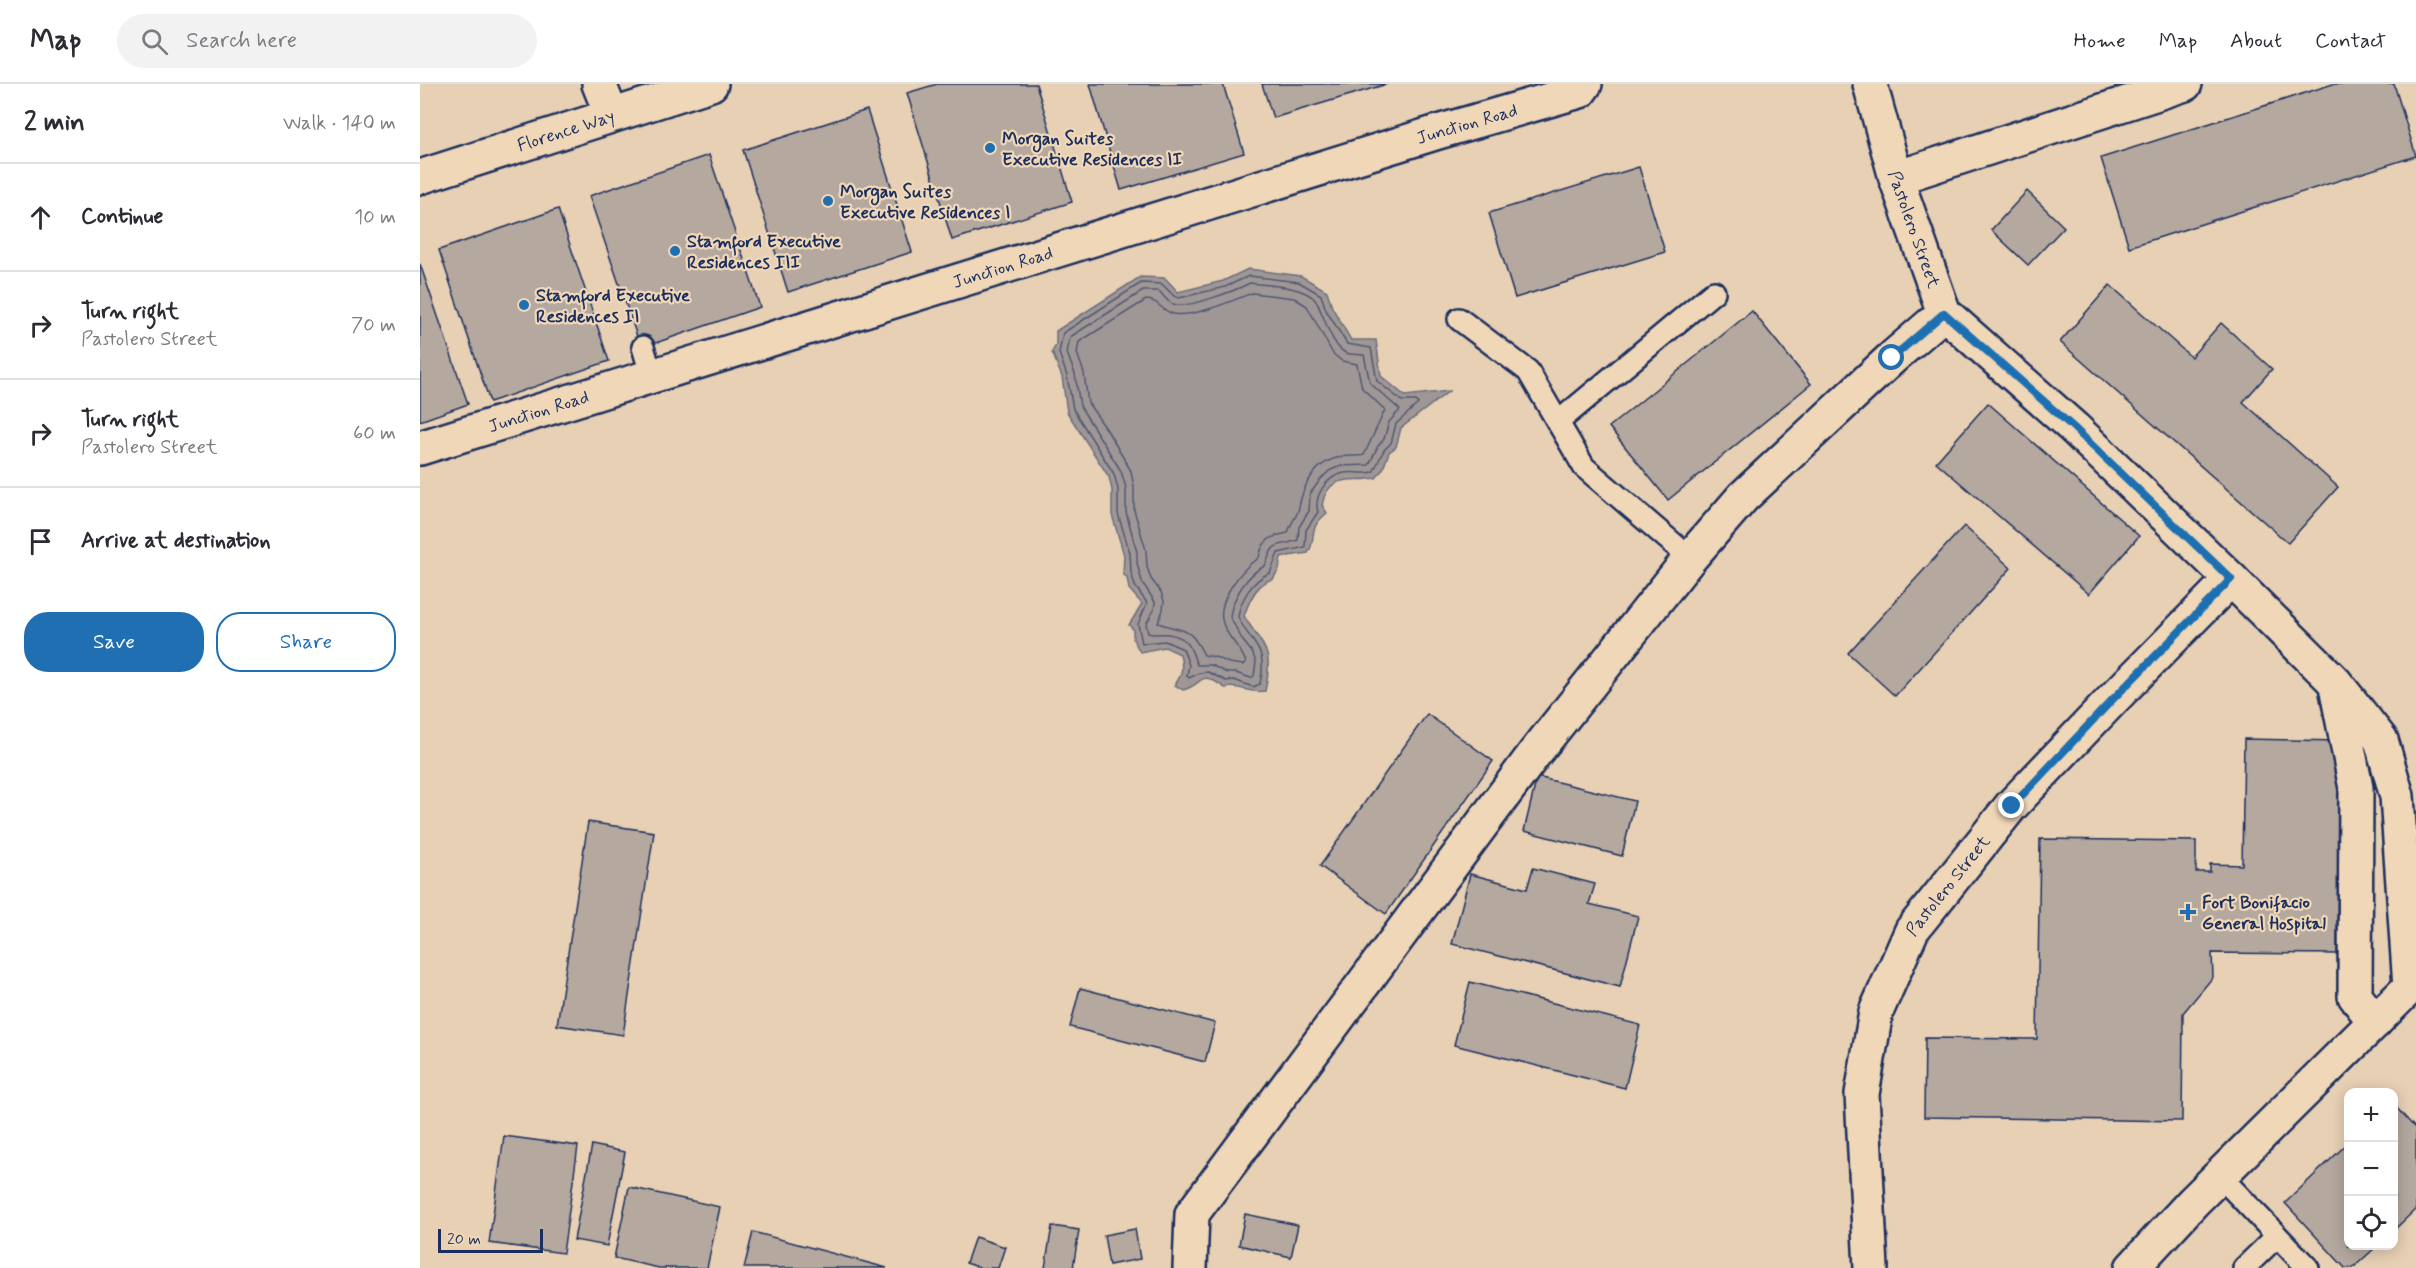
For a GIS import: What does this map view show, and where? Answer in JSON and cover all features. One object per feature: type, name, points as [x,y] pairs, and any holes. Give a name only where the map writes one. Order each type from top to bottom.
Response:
[{"type":"street","points":[[599,84],[611,114]]},
{"type":"street","name":"Florence Way","points":[[420,177],[611,114],[711,84]]},
{"type":"street","name":"Junction Road","points":[[420,448],[648,362],[1527,108],[1580,91],[1585,84]]},
{"type":"street","name":"Pastolero Street","points":[[1870,84],[1896,178],[1944,313],[2074,428],[2231,579],[2012,806],[1912,930],[1876,1012],[1862,1094],[1871,1268]]},
{"type":"street","points":[[1896,178],[2185,84]]},
{"type":"street","points":[[1190,1268],[1192,1214],[1535,753],[1690,558],[1743,497],[1892,358],[1944,313]]},
{"type":"street","points":[[2132,1268],[2220,1176],[2413,984],[2406,796],[2381,740],[2335,681],[2231,579]]},
{"type":"street","points":[[2335,681],[2356,788],[2355,996],[2375,1022]]},
{"type":"lane","points":[[1558,422],[1714,292]]},
{"type":"lane","points":[[1459,319],[1528,371],[1584,467],[1690,558]]},
{"type":"lane","points":[[2220,1176],[2308,1268]]},
{"type":"lane","points":[[2244,1268],[2277,1236]]},
{"type":"water","points":[[1248,269],[1301,276],[1327,291],[1332,307],[1351,340],[1376,340],[1381,376],[1405,396],[1449,391],[1401,428],[1396,447],[1389,452],[1383,469],[1376,478],[1343,481],[1330,487],[1322,505],[1327,513],[1314,529],[1308,553],[1281,557],[1279,569],[1273,579],[1262,584],[1254,593],[1244,616],[1262,643],[1268,657],[1265,691],[1225,688],[1205,678],[1183,690],[1175,685],[1182,670],[1180,654],[1165,647],[1140,652],[1133,639],[1133,629],[1129,625],[1142,604],[1129,589],[1127,578],[1123,574],[1124,555],[1112,515],[1112,490],[1109,477],[1067,412],[1062,377],[1052,352],[1056,345],[1056,331],[1140,277],[1165,278],[1178,292],[1223,281]]},
{"type":"building","name":"Morgan Suites Executive Residences II","points":[[937,84],[1036,84],[1072,202],[952,240],[907,93]]},
{"type":"building","points":[[1090,84],[1223,84],[1244,153],[1121,190]]},
{"type":"building","points":[[1262,84],[1387,84],[1273,118]]},
{"type":"building","points":[[2333,84],[2394,84],[2416,156],[2129,247],[2101,158]]},
{"type":"building","name":"Morgan Suites Executive Residences I","points":[[867,110],[912,252],[788,292],[743,150]]},
{"type":"building","name":"Stamford Executive Residences III","points":[[709,155],[760,307],[641,348],[589,196]]},
{"type":"building","points":[[1639,167],[1665,252],[1515,298],[1489,213]]},
{"type":"building","points":[[2027,191],[2064,227],[2028,265],[1991,230]]},
{"type":"building","name":"Stamford Executive Residences II","points":[[558,209],[609,361],[490,402],[439,250]]},
{"type":"building","points":[[420,264],[468,404],[420,421]]},
{"type":"building","points":[[2110,285],[2191,357],[2221,323],[2272,369],[2243,402],[2338,487],[2288,543],[2060,342]]},
{"type":"building","points":[[1752,311],[1811,384],[1668,500],[1609,427]]},
{"type":"building","points":[[1988,403],[2139,536],[2089,594],[1936,462]]},
{"type":"building","points":[[1964,526],[2011,568],[1895,696],[1848,653]]},
{"type":"building","points":[[1427,714],[1493,761],[1386,914],[1320,866]]},
{"type":"building","name":"Fort Bonifacio General Hospital","points":[[2244,739],[2340,741],[2337,954],[2212,953],[2213,977],[2183,1013],[2182,1121],[1924,1117],[1925,1038],[2037,1039],[2040,839],[2196,841],[2196,872],[2210,872],[2210,864],[2242,865]]},
{"type":"building","points":[[1537,777],[1635,801],[1622,856],[1524,831]]},
{"type":"building","points":[[588,822],[654,832],[623,1035],[557,1025]]},
{"type":"building","points":[[1533,868],[1595,884],[1589,904],[1638,916],[1620,987],[1452,944],[1470,874],[1527,889]]},
{"type":"building","points":[[1470,982],[1640,1025],[1625,1088],[1454,1045]]},
{"type":"building","points":[[1080,988],[1215,1023],[1205,1062],[1070,1027]]},
{"type":"building","points":[[2398,1109],[2416,1129],[2416,1209],[2398,1226]]},
{"type":"building","points":[[504,1136],[578,1146],[563,1253],[489,1243]]},
{"type":"building","points":[[592,1145],[625,1152],[607,1246],[574,1240]]},
{"type":"building","points":[[2344,1147],[2344,1250],[2373,1250],[2353,1268],[2345,1268],[2285,1203]]},
{"type":"building","points":[[629,1187],[720,1207],[707,1268],[659,1268],[614,1258]]},
{"type":"building","points":[[1245,1214],[1298,1225],[1291,1257],[1239,1245]]},
{"type":"building","points":[[1052,1226],[1079,1230],[1073,1268],[1045,1268]]},
{"type":"building","points":[[1135,1229],[1140,1259],[1109,1265],[1104,1235]]},
{"type":"building","points":[[753,1232],[887,1268],[744,1268]]},
{"type":"building","points":[[975,1237],[1005,1247],[998,1268],[981,1268],[966,1263]]},
{"type":"place","name":"Morgan Suites Executive Residences II","points":[[990,148]]},
{"type":"place","name":"Morgan Suites Executive Residences I","points":[[828,201]]},
{"type":"place","name":"Stamford Executive Residences III","points":[[675,251]]},
{"type":"place","name":"Stamford Executive Residences II","points":[[524,305]]},
{"type":"place","name":"Fort Bonifacio General Hospital","points":[[2188,912]]},
{"type":"route","points":[[1892,358],[1944,313],[2074,428],[2231,579],[2012,806]]}]
